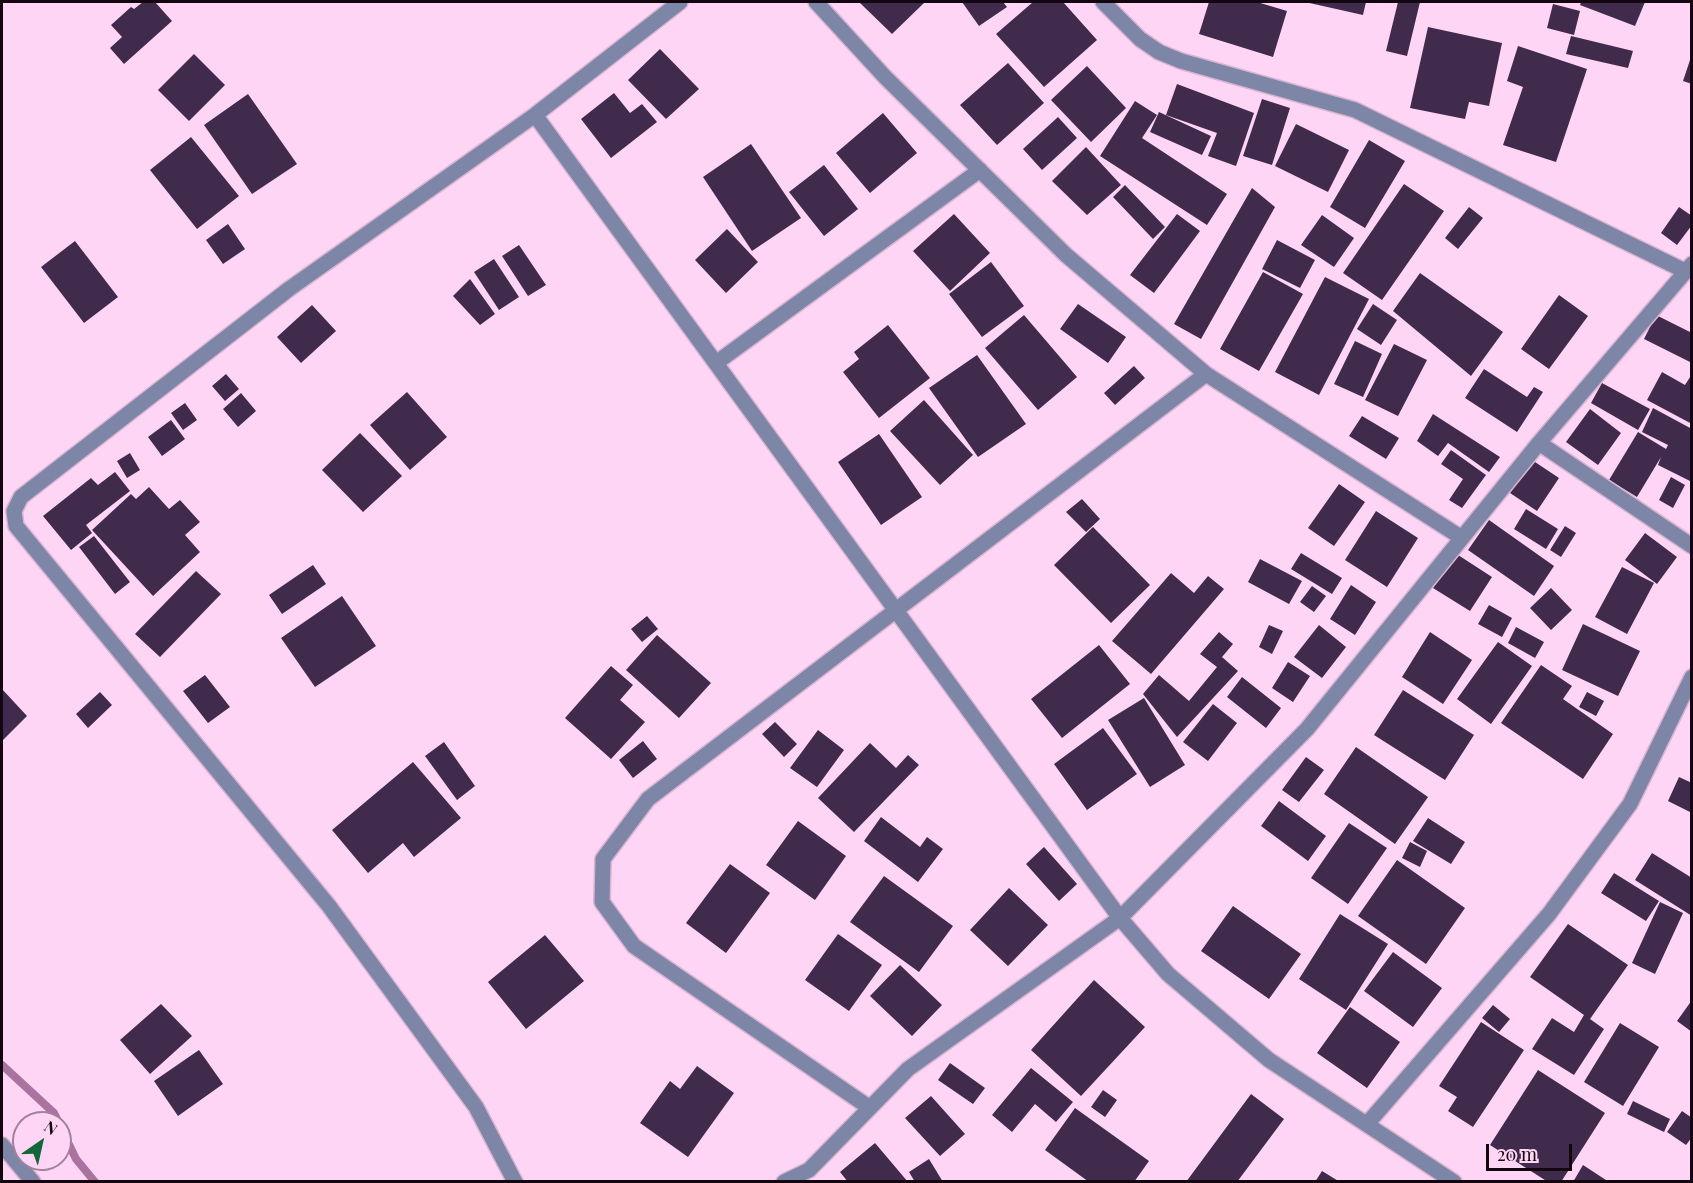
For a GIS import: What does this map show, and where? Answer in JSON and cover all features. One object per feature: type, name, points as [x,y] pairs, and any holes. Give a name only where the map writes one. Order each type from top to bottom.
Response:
[{"type":"street","points":[[515,1182],[476,1107],[329,906],[16,526],[14,512],[21,497],[289,289],[535,115],[680,2]]},
{"type":"street","points":[[816,2],[885,77],[1066,255],[1206,375],[1462,538]]},
{"type":"street","points":[[784,1182],[809,1170],[908,1069],[1120,918],[1307,729],[1539,443],[1688,267],[1355,110],[1181,61],[1159,52],[1140,39],[1103,2]]},
{"type":"street","points":[[535,115],[1120,918],[1168,974],[1269,1060],[1454,1182]]},
{"type":"street","points":[[716,363],[980,170]]},
{"type":"street","points":[[870,1108],[634,946],[602,902],[603,859],[648,799],[895,609],[1206,375]]},
{"type":"street","points":[[1539,443],[1692,546]]},
{"type":"street","points":[[1367,1124],[1549,914],[1630,804],[1692,677]]},
{"type":"street","points":[[2,1145],[33,1182]]},
{"type":"building","points":[[143,2],[155,2],[172,21],[124,64],[110,48],[122,37],[111,25],[131,7],[134,9]]},
{"type":"building","points":[[859,2],[925,2],[892,34]]},
{"type":"building","points":[[962,2],[1003,2],[1007,7],[979,26]]},
{"type":"building","points":[[1033,2],[1063,2],[1097,40],[1044,87],[996,34]]},
{"type":"building","points":[[1209,2],[1257,2],[1287,11],[1273,57],[1199,34]]},
{"type":"building","points":[[1305,2],[1366,2],[1363,15]]},
{"type":"building","points":[[1398,2],[1420,2],[1407,56],[1386,51]]},
{"type":"building","points":[[1581,2],[1645,2],[1635,26],[1580,5]]},
{"type":"building","points":[[1553,4],[1580,11],[1574,35],[1547,28]]},
{"type":"building","points":[[1428,27],[1502,43],[1489,106],[1469,102],[1465,119],[1410,108]]},
{"type":"building","points":[[1571,36],[1633,51],[1628,68],[1566,54]]},
{"type":"building","points":[[1518,46],[1587,69],[1556,162],[1503,145],[1523,87],[1507,81]]},
{"type":"building","points":[[660,49],[699,89],[666,119],[628,80]]},
{"type":"building","points":[[194,54],[225,85],[189,121],[158,90]]},
{"type":"building","points":[[1692,57],[1692,84],[1683,81]]},
{"type":"building","points":[[1008,63],[1044,103],[997,145],[960,105]]},
{"type":"building","points":[[1087,66],[1126,108],[1091,142],[1051,100]]},
{"type":"building","points":[[1177,84],[1254,113],[1236,166],[1208,156],[1217,133],[1166,115]]},
{"type":"building","points":[[614,93],[630,113],[642,104],[657,122],[611,158],[581,119]]},
{"type":"building","points":[[248,94],[297,164],[252,194],[204,125]]},
{"type":"building","points":[[1262,99],[1290,108],[1272,165],[1243,156]]},
{"type":"building","points":[[1135,101],[1157,115],[1142,138],[1227,194],[1207,225],[1100,156]]},
{"type":"building","points":[[1159,112],[1211,136],[1202,155],[1150,132]]},
{"type":"building","points":[[883,113],[917,153],[870,193],[836,153]]},
{"type":"building","points":[[1058,117],[1077,138],[1042,170],[1023,149]]},
{"type":"building","points":[[1296,124],[1349,150],[1328,192],[1275,166]]},
{"type":"building","points":[[191,137],[239,196],[197,229],[150,170]]},
{"type":"building","points":[[1369,140],[1405,161],[1365,228],[1330,207]]},
{"type":"building","points":[[751,144],[801,218],[752,251],[703,177]]},
{"type":"building","points":[[1086,147],[1121,185],[1087,215],[1052,181]]},
{"type":"building","points":[[824,165],[858,209],[824,236],[789,192]]},
{"type":"building","points":[[1404,184],[1444,211],[1382,300],[1343,273]]},
{"type":"building","points":[[1125,185],[1165,227],[1153,239],[1113,197]]},
{"type":"building","points":[[1252,188],[1275,207],[1201,339],[1174,324]]},
{"type":"building","points":[[1469,207],[1483,218],[1458,249],[1445,238]]},
{"type":"building","points":[[1679,207],[1692,216],[1692,225],[1677,245],[1661,233]]},
{"type":"building","points":[[954,214],[990,253],[950,291],[913,251]]},
{"type":"building","points":[[1177,214],[1200,231],[1154,293],[1130,275]]},
{"type":"building","points":[[1322,215],[1354,238],[1334,267],[1301,245]]},
{"type":"building","points":[[228,224],[245,249],[223,264],[206,240]]},
{"type":"building","points":[[727,229],[758,262],[726,293],[695,260]]},
{"type":"building","points":[[1277,240],[1315,260],[1300,288],[1262,269]]},
{"type":"building","points":[[75,241],[118,297],[84,323],[41,267]]},
{"type":"building","points":[[519,245],[546,285],[528,296],[502,256]]},
{"type":"building","points":[[494,259],[519,297],[499,310],[474,272]]},
{"type":"building","points":[[991,262],[1024,306],[982,337],[949,294]]},
{"type":"building","points":[[1263,272],[1303,294],[1259,371],[1220,349]]},
{"type":"building","points":[[1420,273],[1503,332],[1471,376],[1393,311]]},
{"type":"building","points":[[1325,277],[1369,299],[1319,395],[1275,372]]},
{"type":"building","points":[[470,279],[495,314],[480,325],[453,296]]},
{"type":"building","points":[[1559,295],[1588,316],[1549,369],[1521,349]]},
{"type":"building","points":[[1078,304],[1126,337],[1108,363],[1060,329]]},
{"type":"building","points":[[1373,304],[1397,320],[1381,345],[1357,329]]},
{"type":"building","points":[[312,305],[336,331],[301,363],[277,337]]},
{"type":"building","points":[[1024,315],[1077,377],[1038,410],[985,348]]},
{"type":"building","points":[[1656,315],[1692,333],[1690,362],[1644,339]]},
{"type":"building","points":[[888,325],[930,378],[879,418],[843,372],[859,359],[854,352]]},
{"type":"building","points":[[1355,341],[1382,354],[1363,397],[1334,384]]},
{"type":"building","points":[[1394,344],[1427,360],[1398,416],[1365,400]]},
{"type":"building","points":[[977,355],[1026,424],[978,457],[929,388]]},
{"type":"building","points":[[1134,366],[1145,378],[1115,405],[1104,393]]},
{"type":"building","points":[[1484,369],[1527,397],[1534,387],[1543,392],[1517,432],[1465,398]]},
{"type":"building","points":[[1662,372],[1685,385],[1692,374],[1692,424],[1647,400]]},
{"type":"building","points":[[226,374],[239,389],[225,401],[212,386]]},
{"type":"building","points":[[1602,383],[1650,409],[1638,430],[1591,403]]},
{"type":"building","points":[[407,392],[447,437],[410,470],[370,425]]},
{"type":"building","points":[[241,393],[256,411],[238,427],[223,409]]},
{"type":"building","points":[[924,400],[973,455],[940,485],[890,431]]},
{"type":"building","points":[[185,403],[197,420],[183,430],[171,413]]},
{"type":"building","points":[[1653,408],[1692,429],[1692,482],[1658,465],[1661,457],[1637,497],[1609,480],[1638,432],[1666,449],[1668,445],[1642,432]]},
{"type":"building","points":[[1590,409],[1621,433],[1598,465],[1566,442]]},
{"type":"building","points":[[1433,414],[1500,457],[1489,472],[1448,443],[1438,456],[1417,441]]},
{"type":"building","points":[[1362,416],[1399,438],[1386,459],[1349,436]]},
{"type":"building","points":[[171,420],[185,439],[162,456],[148,437]]},
{"type":"building","points":[[360,433],[402,476],[363,512],[322,470]]},
{"type":"building","points":[[879,434],[922,497],[881,525],[838,462]]},
{"type":"building","points":[[1451,450],[1486,475],[1462,508],[1449,500],[1463,479],[1441,464]]},
{"type":"building","points":[[130,453],[140,470],[127,478],[117,461]]},
{"type":"building","points":[[1532,460],[1559,478],[1537,511],[1510,493]]},
{"type":"building","points":[[115,472],[130,491],[86,525],[92,533],[71,550],[43,516],[91,478],[98,485]]},
{"type":"building","points":[[1671,477],[1685,485],[1673,508],[1659,500]]},
{"type":"building","points":[[1339,484],[1365,502],[1334,546],[1308,528]]},
{"type":"building","points":[[149,487],[169,509],[180,500],[200,522],[185,535],[200,552],[153,596],[92,530],[131,494],[136,499]]},
{"type":"building","points":[[1082,499],[1100,519],[1086,532],[1066,512]]},
{"type":"building","points":[[1526,509],[1558,529],[1546,549],[1514,529]]},
{"type":"building","points":[[1376,511],[1418,538],[1387,587],[1345,560]]},
{"type":"building","points":[[1489,520],[1554,566],[1534,596],[1468,550]]},
{"type":"building","points":[[1565,526],[1576,533],[1561,557],[1550,550]]},
{"type":"building","points":[[1093,527],[1150,585],[1111,623],[1054,565]]},
{"type":"building","points":[[1645,533],[1677,557],[1657,584],[1625,560]]},
{"type":"building","points":[[94,536],[130,582],[115,594],[79,547]]},
{"type":"building","points":[[1301,553],[1342,578],[1332,594],[1291,569]]},
{"type":"building","points":[[1455,553],[1492,577],[1470,611],[1433,588]]},
{"type":"building","points":[[1260,559],[1302,581],[1289,604],[1248,582]]},
{"type":"building","points":[[313,565],[326,584],[282,614],[269,595]]},
{"type":"building","points":[[1622,567],[1654,583],[1627,634],[1595,617]]},
{"type":"building","points":[[196,571],[221,594],[160,657],[135,634]]},
{"type":"building","points":[[1171,573],[1194,593],[1208,576],[1224,589],[1151,674],[1112,641]]},
{"type":"building","points":[[1351,585],[1376,602],[1355,635],[1330,619]]},
{"type":"building","points":[[1312,586],[1326,596],[1314,612],[1300,602]]},
{"type":"building","points":[[1551,588],[1572,610],[1551,630],[1530,608]]},
{"type":"building","points":[[342,596],[376,646],[315,687],[281,638]]},
{"type":"building","points":[[1489,605],[1512,618],[1502,637],[1478,624]]},
{"type":"building","points":[[647,616],[658,629],[642,642],[631,629]]},
{"type":"building","points":[[1583,624],[1640,651],[1618,696],[1562,670]]},
{"type":"building","points":[[1269,625],[1283,631],[1272,654],[1259,647]]},
{"type":"building","points":[[1319,625],[1346,647],[1322,678],[1294,657]]},
{"type":"building","points":[[1516,627],[1544,642],[1535,658],[1508,643]]},
{"type":"building","points":[[1219,632],[1233,644],[1222,657],[1238,671],[1177,737],[1143,694],[1159,675],[1189,701],[1217,667],[1200,654]]},
{"type":"building","points":[[1430,632],[1472,660],[1443,704],[1402,677]]},
{"type":"building","points":[[657,635],[711,683],[679,718],[626,670]]},
{"type":"building","points":[[1498,642],[1532,666],[1491,724],[1457,699]]},
{"type":"building","points":[[1099,645],[1130,684],[1062,738],[1031,699]]},
{"type":"building","points":[[1288,662],[1310,676],[1293,702],[1272,688]]},
{"type":"building","points":[[1541,665],[1572,686],[1563,699],[1613,734],[1583,779],[1501,723]]},
{"type":"building","points":[[611,666],[633,685],[620,700],[645,722],[611,759],[565,718]]},
{"type":"building","points":[[205,675],[230,707],[208,723],[183,691]]},
{"type":"building","points":[[1242,677],[1281,708],[1266,728],[1227,697]]},
{"type":"building","points":[[2,689],[27,716],[2,741]]},
{"type":"building","points":[[1403,690],[1474,735],[1445,780],[1374,735]]},
{"type":"building","points":[[100,692],[112,705],[88,728],[76,714]]},
{"type":"building","points":[[1587,692],[1604,701],[1596,716],[1579,707]]},
{"type":"building","points":[[1144,698],[1185,765],[1150,787],[1108,720]]},
{"type":"building","points":[[1213,704],[1237,723],[1208,761],[1183,742]]},
{"type":"building","points":[[775,722],[797,744],[784,757],[762,734]]},
{"type":"building","points":[[1103,728],[1137,774],[1087,810],[1054,764]]},
{"type":"building","points":[[818,730],[844,750],[817,787],[790,768]]},
{"type":"building","points":[[643,741],[657,759],[633,778],[619,760]]},
{"type":"building","points":[[444,742],[475,786],[457,800],[425,756]]},
{"type":"building","points":[[870,743],[896,768],[908,755],[919,765],[854,832],[818,798]]},
{"type":"building","points":[[1356,747],[1428,797],[1395,844],[1324,794]]},
{"type":"building","points":[[1306,757],[1324,770],[1299,802],[1282,790]]},
{"type":"building","points":[[413,762],[461,818],[414,857],[403,843],[368,873],[332,830]]},
{"type":"building","points":[[1679,777],[1692,783],[1692,813],[1668,801]]},
{"type":"building","points":[[1279,801],[1326,836],[1308,861],[1261,826]]},
{"type":"building","points":[[881,817],[920,847],[927,837],[943,849],[918,882],[864,841]]},
{"type":"building","points":[[1428,818],[1465,842],[1451,864],[1413,841]]},
{"type":"building","points":[[798,821],[846,856],[815,900],[766,865]]},
{"type":"building","points":[[1349,823],[1387,848],[1348,904],[1311,878]]},
{"type":"building","points":[[1410,842],[1427,851],[1420,867],[1402,858]]},
{"type":"building","points":[[1044,847],[1077,884],[1059,901],[1026,864]]},
{"type":"building","points":[[1652,853],[1692,878],[1692,916],[1635,880]]},
{"type":"building","points":[[1397,860],[1465,908],[1426,964],[1358,916]]},
{"type":"building","points":[[730,864],[770,893],[726,953],[686,923]]},
{"type":"building","points":[[1614,873],[1659,901],[1646,921],[1601,893]]},
{"type":"building","points":[[884,876],[953,926],[919,972],[850,922]]},
{"type":"building","points":[[1009,888],[1048,925],[1008,966],[970,930]]},
{"type":"building","points":[[1660,902],[1683,913],[1655,974],[1632,963]]},
{"type":"building","points":[[1233,906],[1301,954],[1269,999],[1201,951]]},
{"type":"building","points":[[1340,914],[1388,944],[1346,1010],[1299,979]]},
{"type":"building","points":[[1568,924],[1628,965],[1590,1019],[1604,1029],[1574,1075],[1532,1049],[1552,1018],[1574,1032],[1584,1015],[1530,977]]},
{"type":"building","points":[[838,934],[882,965],[849,1011],[805,980]]},
{"type":"building","points":[[545,935],[584,981],[526,1029],[488,982]]},
{"type":"building","points":[[1393,952],[1442,988],[1413,1027],[1364,991]]},
{"type":"building","points":[[900,965],[942,1005],[912,1036],[870,996]]},
{"type":"building","points":[[1094,980],[1145,1027],[1081,1096],[1031,1050]]},
{"type":"building","points":[[1692,1000],[1692,1032],[1677,1021]]},
{"type":"building","points":[[161,1004],[192,1036],[150,1074],[120,1040]]},
{"type":"building","points":[[1493,1005],[1510,1019],[1499,1032],[1482,1018]]},
{"type":"building","points":[[1350,1007],[1400,1042],[1367,1088],[1317,1053]]},
{"type":"building","points":[[1481,1022],[1524,1050],[1473,1127],[1448,1111],[1457,1097],[1439,1086]]},
{"type":"building","points":[[1620,1023],[1659,1047],[1623,1106],[1584,1082]]},
{"type":"building","points":[[199,1050],[223,1084],[178,1116],[154,1081]]},
{"type":"building","points":[[950,1063],[985,1088],[973,1104],[938,1080]]},
{"type":"building","points":[[697,1066],[734,1093],[688,1157],[640,1123],[670,1081],[680,1089]]},
{"type":"building","points":[[1031,1068],[1073,1102],[1056,1122],[1035,1104],[1012,1132],[992,1115]]},
{"type":"building","points":[[1538,1070],[1605,1113],[1561,1182],[1548,1182],[1490,1145]]},
{"type":"building","points":[[1103,1090],[1117,1100],[1105,1117],[1091,1107]]},
{"type":"building","points":[[1251,1094],[1284,1119],[1237,1182],[1186,1182]]},
{"type":"building","points":[[931,1096],[965,1134],[940,1156],[905,1118]]},
{"type":"building","points":[[1633,1101],[1670,1119],[1664,1132],[1627,1114]]},
{"type":"building","points":[[1075,1108],[1149,1161],[1134,1182],[1089,1182],[1045,1150]]},
{"type":"building","points":[[1682,1111],[1692,1118],[1692,1137],[1686,1145],[1667,1132]]},
{"type":"building","points":[[875,1143],[908,1182],[848,1182],[840,1172]]},
{"type":"building","points":[[929,1159],[943,1182],[915,1182],[909,1172]]},
{"type":"building","points":[[1583,1165],[1609,1182],[1573,1182]]},
{"type":"building","points":[[1322,1171],[1340,1182],[1315,1182]]},
{"type":"waterway","points":[[2,1065],[52,1111]]},
{"type":"waterway","points":[[72,1151],[95,1182]]}]
